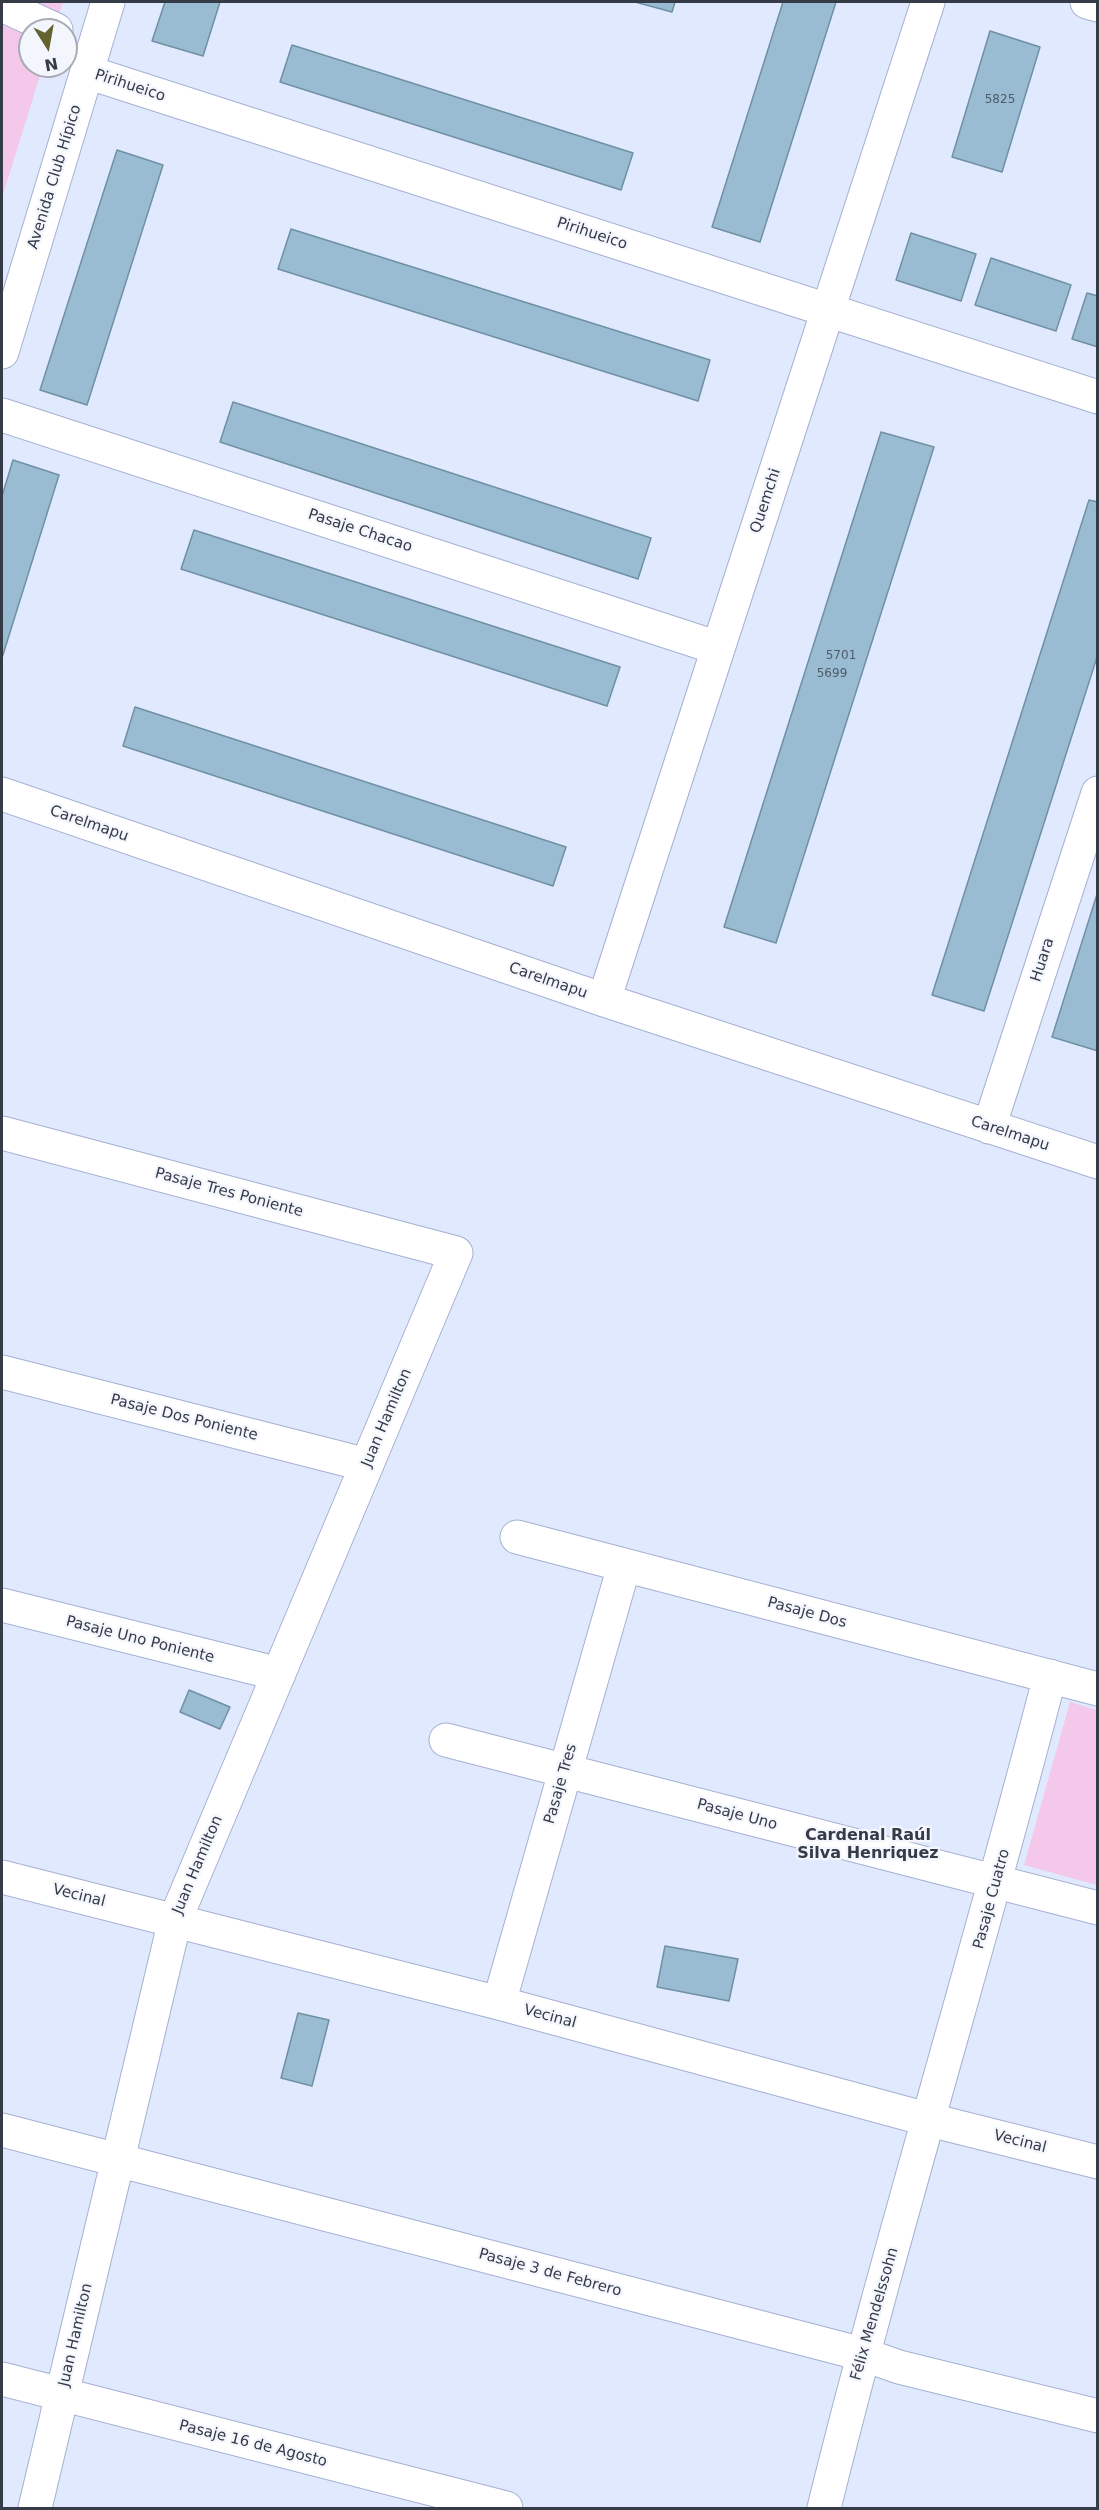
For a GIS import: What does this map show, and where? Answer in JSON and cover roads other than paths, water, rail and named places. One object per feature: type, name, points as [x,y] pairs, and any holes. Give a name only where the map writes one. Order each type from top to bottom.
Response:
[{"type":"street","name":"Avenida Club Hípico","points":[[2,351],[83,51],[108,2]]},
{"type":"street","name":"Quemchi","points":[[604,1000],[928,2]]},
{"type":"street","points":[[1087,2],[1098,5]]},
{"type":"street","points":[[12,6],[34,18]]},
{"type":"street","name":"Pirihueico","points":[[83,51],[828,310],[1098,397]]},
{"type":"street","name":"Pasaje Chacao","points":[[2,415],[718,648]]},
{"type":"street","name":"Huara","points":[[989,1127],[1098,793]]},
{"type":"street","name":"Carelmapu","points":[[2,794],[604,1000],[1098,1162]]},
{"type":"street","name":"Pasaje Tres Poniente","points":[[2,1133],[456,1253]]},
{"type":"street","name":"Juan Hamilton","points":[[35,2508],[175,1920],[456,1253]]},
{"type":"street","name":"Pasaje Dos Poniente","points":[[2,1371],[367,1465]]},
{"type":"street","name":"Pasaje Dos","points":[[517,1537],[1098,1689]]},
{"type":"street","name":"Pasaje Tres","points":[[499,2003],[624,1566]]},
{"type":"street","name":"Pasaje Uno Poniente","points":[[2,1605],[279,1674]]},
{"type":"street","name":"Pasaje Cuatro","points":[[930,2120],[997,1882],[1050,1676]]},
{"type":"street","name":"Pasaje Uno","points":[[446,1740],[1098,1908]]},
{"type":"street","name":"Vecinal","points":[[2,1877],[499,2003],[930,2120],[1098,2162]]},
{"type":"street","name":"Félix Mendelssohn","points":[[824,2508],[862,2355],[930,2120]]},
{"type":"street","name":"Pasaje 3 de Febrero","points":[[2,2130],[862,2355],[899,2367],[1098,2416]]},
{"type":"street","name":"Pasaje 16 de Agosto","points":[[2,2379],[506,2508]]},
{"type":"district","name":"Cardenal Raúl Silva Henriquez","points":[[868,1845]]}]
